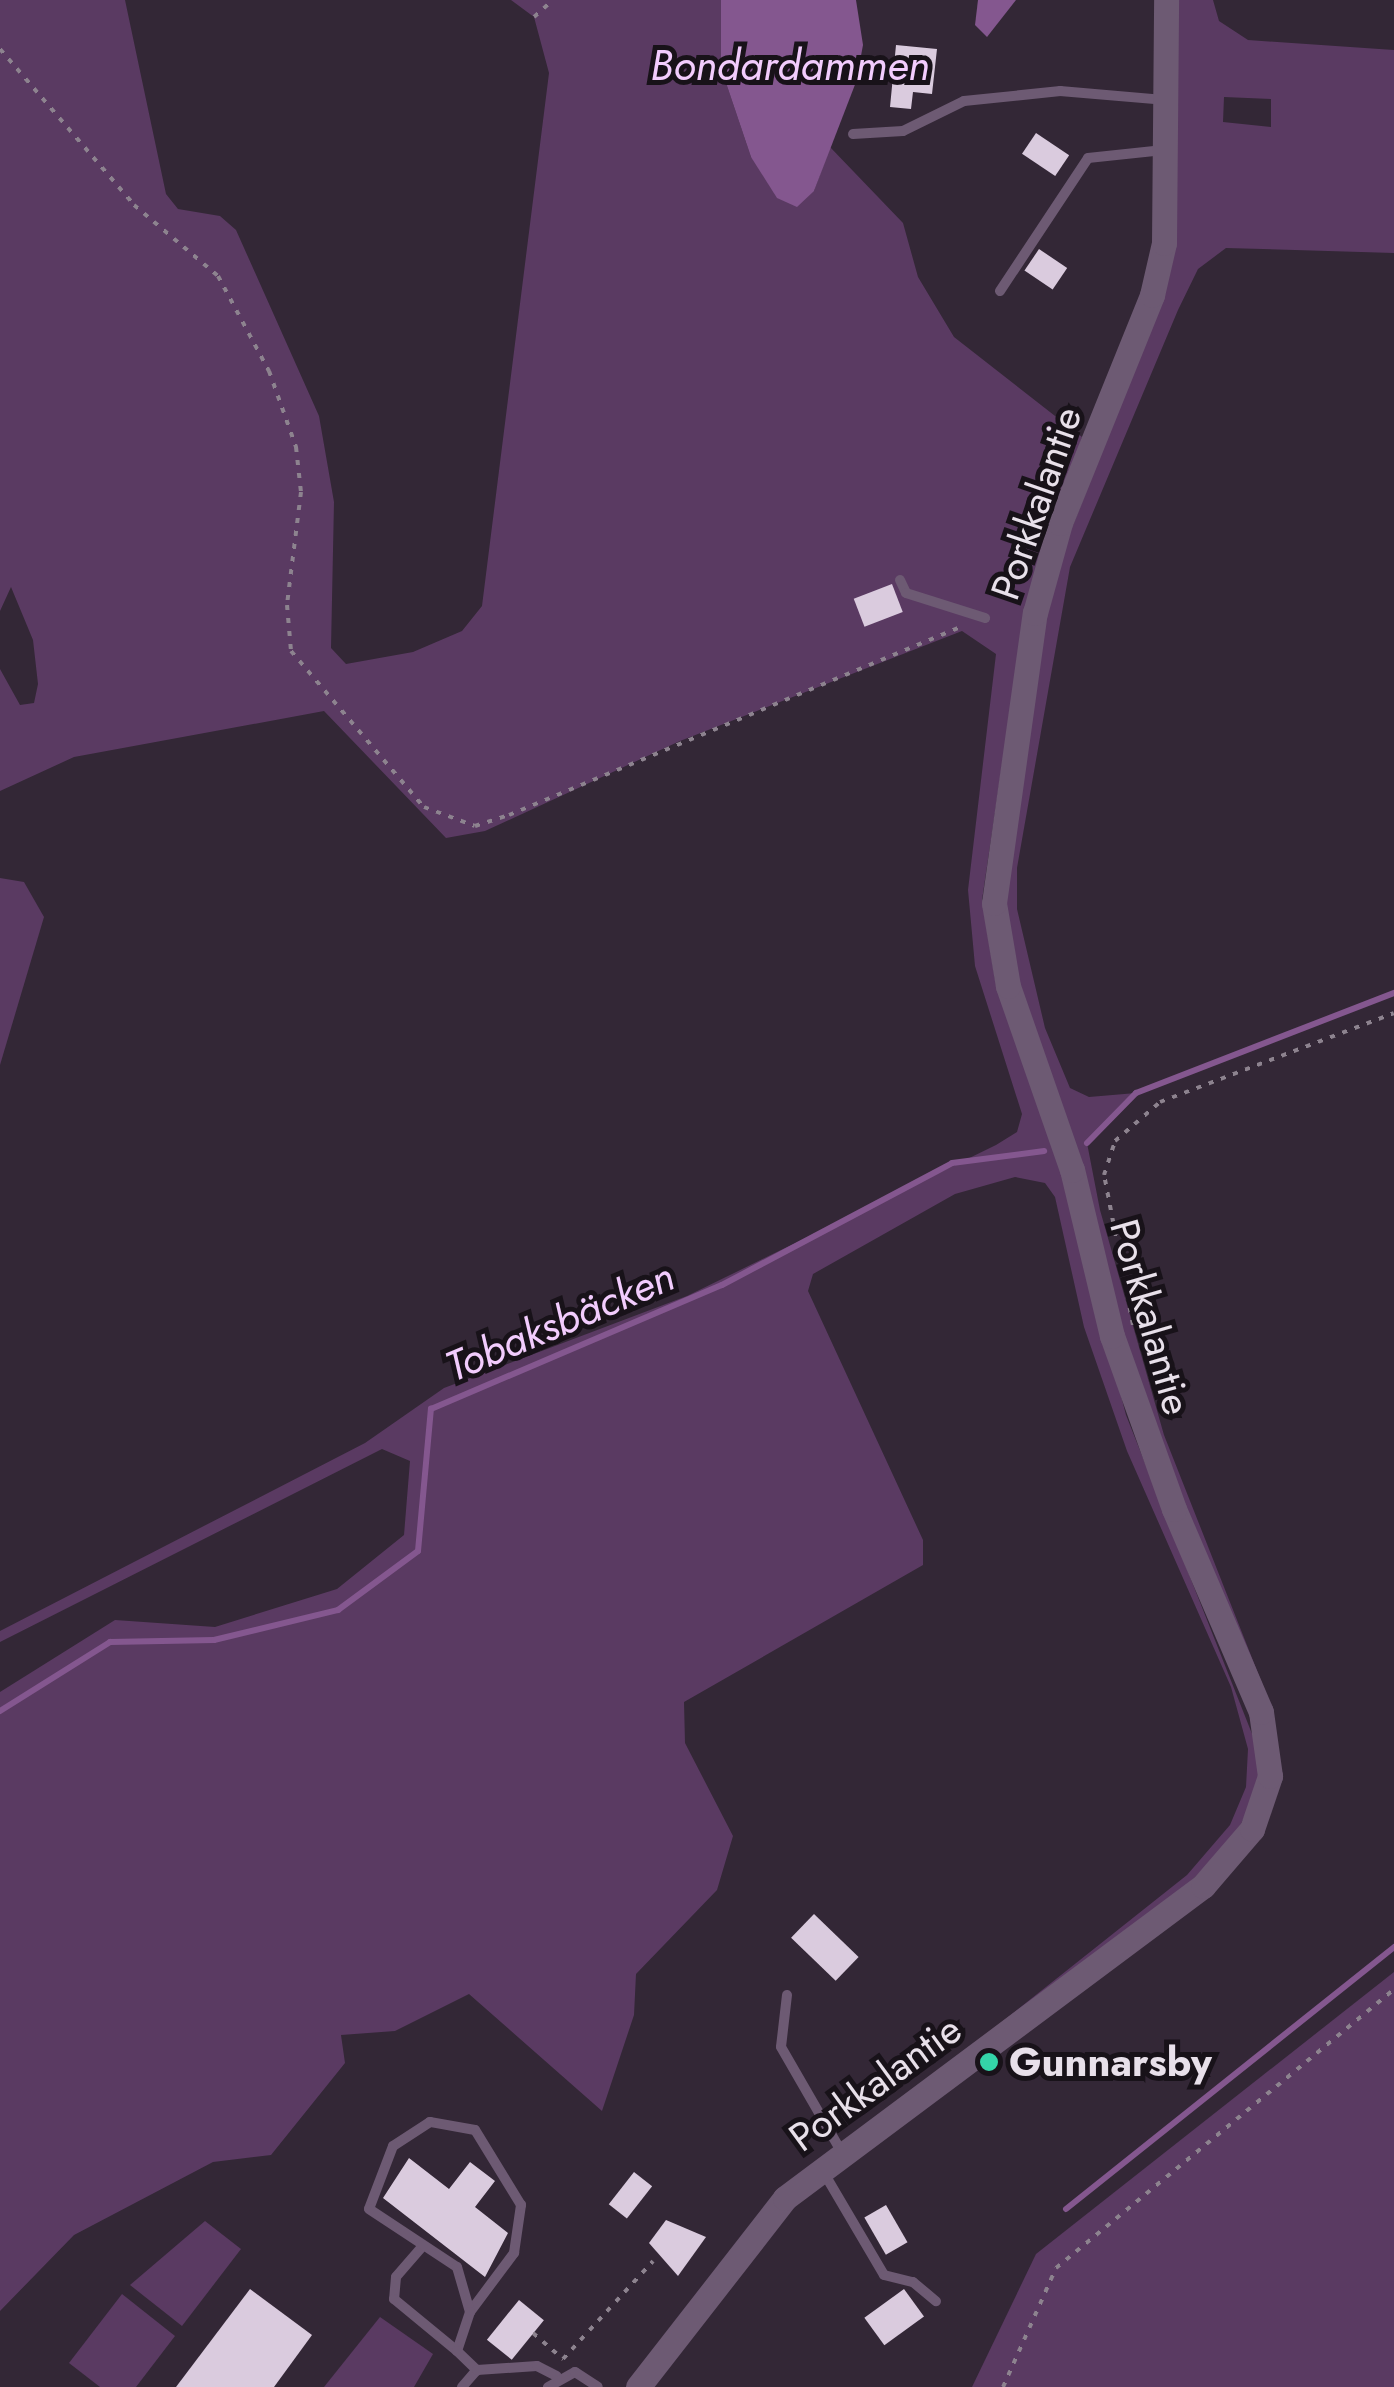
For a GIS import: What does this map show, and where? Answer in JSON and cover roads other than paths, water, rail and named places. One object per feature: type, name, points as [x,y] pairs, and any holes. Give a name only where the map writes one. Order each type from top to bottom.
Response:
[{"type":"street","name":"Porkkalantie","points":[[648,2383],[728,2261],[819,2167],[1168,1915],[1235,1852],[1260,1814],[1270,1766],[1261,1712],[1174,1509],[1112,1336],[1072,1170],[1008,986],[996,861],[1047,566],[1152,295],[1164,243],[1166,0]]},
{"type":"lane","points":[[853,134],[902,131],[964,100],[1060,91],[1165,100]]},
{"type":"lane","points":[[1000,291],[1088,158],[1165,150]]},
{"type":"lane","points":[[900,580],[906,592],[984,618]]},
{"type":"lane","points":[[787,1995],[781,2048],[840,2149]]},
{"type":"lane","points":[[456,2352],[470,2312],[521,2233],[510,2180],[475,2130],[430,2122],[393,2146],[374,2186],[369,2209],[420,2248],[457,2267],[470,2312]]},
{"type":"lane","points":[[819,2167],[884,2276],[913,2282],[936,2301]]},
{"type":"lane","points":[[420,2248],[396,2277],[394,2300],[477,2370],[537,2366],[557,2376]]},
{"type":"lane","points":[[462,2387],[477,2370]]},
{"type":"lane","points":[[548,2387],[557,2376],[575,2372],[598,2387]]},
{"type":"water","name":"Bondardammen","points":[[721,0],[856,0],[863,45],[856,82],[814,191],[797,207],[777,198],[751,157],[721,68]]},
{"type":"water","points":[[978,0],[1016,0],[987,37],[975,25]]},
{"type":"waterway","name":"Tobaksbäcken","points":[[1087,1143],[1136,1093],[1394,993]]},
{"type":"waterway","name":"Tobaksbäcken","points":[[0,1711],[110,1642],[214,1640],[338,1610],[418,1551],[431,1409],[722,1285],[952,1163],[1044,1151]]},
{"type":"waterway","points":[[1066,2209],[1394,1947]]},
{"type":"place","name":"Gunnarsby","points":[[989,2062]]}]
